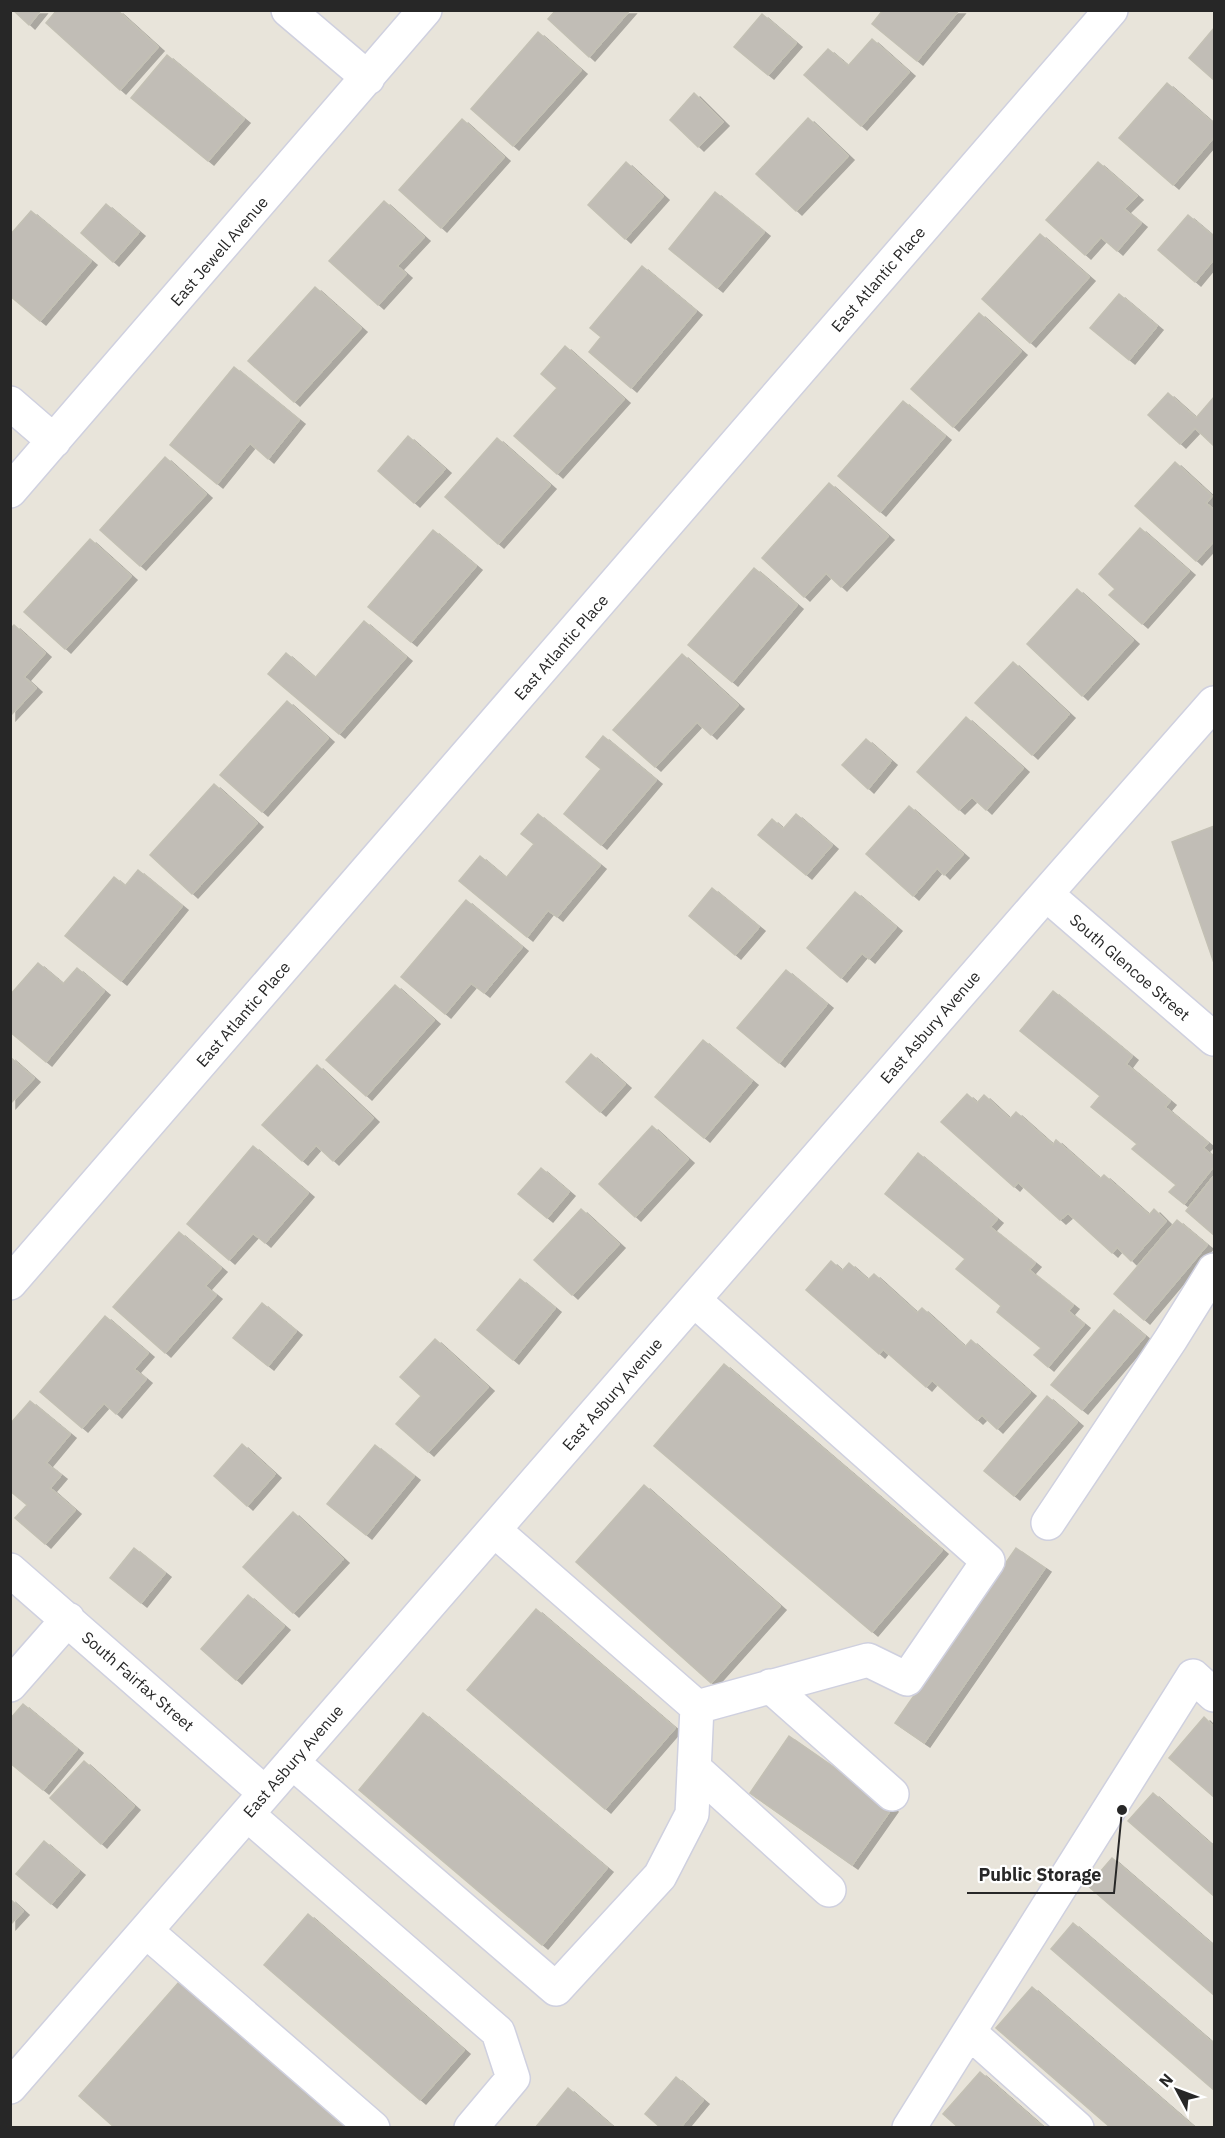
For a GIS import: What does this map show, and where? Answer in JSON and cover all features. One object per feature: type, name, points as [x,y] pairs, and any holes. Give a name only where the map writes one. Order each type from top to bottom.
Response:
[{"type":"street","points":[[288,10],[368,78]]},
{"type":"street","name":"East Jewell Avenue","points":[[10,490],[425,10]]},
{"type":"street","name":"East Atlantic Place","points":[[10,1283],[1111,10]]},
{"type":"street","points":[[10,404],[54,441]]},
{"type":"street","name":"East Asbury Avenue","points":[[10,2087],[1046,894],[1215,703]]},
{"type":"street","name":"South Glencoe Street","points":[[1046,894],[1215,1039]]},
{"type":"street","points":[[1048,1522],[1215,1270]]},
{"type":"street","points":[[694,1300],[988,1561],[907,1679],[868,1660],[697,1707]]},
{"type":"street","points":[[494,1530],[697,1707]]},
{"type":"street","name":"South Fairfax Street","points":[[10,1570],[68,1619],[256,1804],[498,2032],[513,2078],[471,2127]]},
{"type":"street","points":[[10,1685],[68,1619]]},
{"type":"street","points":[[917,2124],[969,2032],[1193,1676],[1215,1695]]},
{"type":"street","points":[[770,1686],[892,1794]]},
{"type":"street","points":[[292,1762],[556,1989],[660,1876],[692,1814],[697,1707]]},
{"type":"street","points":[[694,1768],[829,1890]]},
{"type":"street","points":[[146,1931],[373,2127]]},
{"type":"street","points":[[969,2032],[1077,2127]]},
{"type":"building","points":[[13,10],[41,10],[29,25]]},
{"type":"building","points":[[57,10],[117,10],[158,47],[120,90],[46,23]]},
{"type":"building","points":[[556,10],[630,10],[589,57],[548,19]]},
{"type":"building","points":[[883,10],[959,10],[917,61],[872,24]]},
{"type":"building","points":[[762,14],[796,43],[768,75],[734,47]]},
{"type":"building","points":[[1214,28],[1214,80],[1189,58]]},
{"type":"building","points":[[538,32],[581,70],[513,146],[471,109]]},
{"type":"building","points":[[872,39],[909,72],[861,126],[804,75],[828,49],[848,66]]},
{"type":"building","points":[[167,55],[244,119],[208,161],[131,98]]},
{"type":"building","points":[[1167,83],[1214,124],[1214,137],[1173,185],[1119,138]]},
{"type":"building","points":[[694,93],[723,122],[698,147],[670,120]]},
{"type":"building","points":[[808,118],[848,156],[796,211],[756,174]]},
{"type":"building","points":[[462,119],[504,157],[441,228],[399,190]]},
{"type":"building","points":[[626,162],[663,196],[625,239],[588,205]]},
{"type":"building","points":[[1098,162],[1137,196],[1124,209],[1141,223],[1117,251],[1101,237],[1085,255],[1046,220]]},
{"type":"building","points":[[715,192],[764,232],[717,288],[669,249]]},
{"type":"building","points":[[384,201],[424,237],[397,266],[406,274],[378,305],[329,261]]},
{"type":"building","points":[[106,204],[139,232],[113,262],[81,233]]},
{"type":"building","points":[[31,211],[91,261],[40,321],[10,296],[10,235]]},
{"type":"building","points":[[1188,215],[1214,237],[1214,259],[1195,282],[1158,250]]},
{"type":"building","points":[[1040,234],[1089,277],[1030,343],[982,299]]},
{"type":"building","points":[[642,266],[696,311],[631,388],[589,352],[601,337],[590,328]]},
{"type":"building","points":[[315,287],[361,328],[294,402],[248,361]]},
{"type":"building","points":[[1119,294],[1157,326],[1129,360],[1090,328]]},
{"type":"building","points":[[979,313],[1021,351],[953,427],[911,389]]},
{"type":"building","points":[[565,346],[624,399],[557,474],[514,436],[557,388],[541,374]]},
{"type":"building","points":[[234,367],[299,420],[268,459],[250,443],[217,484],[170,445]]},
{"type":"building","points":[[1168,393],[1196,418],[1214,397],[1214,446],[1195,428],[1180,444],[1148,415]]},
{"type":"building","points":[[903,401],[945,436],[880,512],[838,476]]},
{"type":"building","points":[[408,436],[445,469],[414,503],[378,471]]},
{"type":"building","points":[[497,438],[550,485],[498,544],[445,497]]},
{"type":"building","points":[[165,457],[206,494],[140,566],[100,530]]},
{"type":"building","points":[[1175,462],[1212,496],[1206,503],[1214,510],[1214,541],[1196,561],[1135,506]]},
{"type":"building","points":[[829,483],[888,536],[841,587],[826,573],[804,597],[762,558]]},
{"type":"building","points":[[1140,528],[1189,571],[1142,624],[1109,595],[1115,589],[1099,574]]},
{"type":"building","points":[[433,530],[476,566],[411,642],[368,607]]},
{"type":"building","points":[[90,539],[131,576],[65,649],[24,612]]},
{"type":"building","points":[[754,568],[797,605],[732,682],[688,645]]},
{"type":"building","points":[[1077,589],[1133,640],[1082,696],[1027,644]]},
{"type":"building","points":[[364,621],[406,657],[339,734],[268,674],[286,653],[315,678]]},
{"type":"building","points":[[14,625],[45,653],[24,677],[36,688],[10,716],[10,629]]},
{"type":"building","points":[[682,654],[738,705],[711,735],[697,722],[655,767],[613,730]]},
{"type":"building","points":[[1013,662],[1069,714],[1032,755],[975,703]]},
{"type":"building","points":[[287,701],[328,738],[262,812],[220,775]]},
{"type":"building","points":[[966,717],[1023,768],[986,810],[972,797],[959,810],[917,772]]},
{"type":"building","points":[[603,736],[656,780],[601,845],[564,814],[601,769],[586,757]]},
{"type":"building","points":[[866,739],[891,761],[868,789],[842,765]]},
{"type":"building","points":[[214,784],[257,823],[192,894],[150,855]]},
{"type":"building","points":[[909,806],[963,854],[944,875],[937,868],[913,896],[866,854]]},
{"type":"building","points":[[538,814],[600,865],[557,917],[548,910],[527,937],[459,881],[480,856],[506,878],[534,844],[521,834]]},
{"type":"building","points":[[796,814],[832,845],[806,875],[758,835],[772,819],[783,829]]},
{"type":"building","points":[[1214,826],[1214,963],[1172,842]]},
{"type":"building","points":[[138,870],[182,906],[121,981],[65,936],[114,877],[125,886]]},
{"type":"building","points":[[712,888],[759,927],[735,955],[689,916]]},
{"type":"building","points":[[855,892],[896,927],[869,959],[862,953],[841,978],[807,948]]},
{"type":"building","points":[[466,900],[522,947],[484,993],[471,983],[445,1014],[401,977]]},
{"type":"building","points":[[38,963],[63,984],[77,968],[104,991],[46,1062],[10,1032],[10,995]]},
{"type":"building","points":[[786,970],[827,1004],[779,1063],[737,1028]]},
{"type":"building","points":[[395,985],[434,1020],[366,1096],[326,1060]]},
{"type":"building","points":[[1053,991],[1132,1056],[1126,1064],[1170,1101],[1165,1107],[1208,1143],[1203,1148],[1214,1157],[1214,1166],[1184,1204],[1169,1192],[1176,1185],[1132,1149],[1137,1144],[1091,1107],[1100,1096],[1020,1031]]},
{"type":"building","points":[[703,1040],[752,1081],[704,1138],[655,1097]]},
{"type":"building","points":[[591,1054],[625,1084],[600,1112],[566,1082]]},
{"type":"building","points":[[10,1057],[34,1078],[10,1104]]},
{"type":"building","points":[[317,1065],[373,1118],[333,1161],[316,1145],[302,1161],[262,1125]]},
{"type":"building","points":[[967,1094],[977,1103],[984,1095],[1010,1119],[1016,1112],[1053,1145],[1056,1140],[1100,1179],[1104,1175],[1149,1215],[1154,1209],[1166,1221],[1131,1261],[1117,1247],[1112,1253],[1068,1213],[1060,1220],[1018,1182],[1014,1187],[941,1122]]},
{"type":"building","points":[[652,1126],[688,1159],[635,1217],[599,1184]]},
{"type":"building","points":[[253,1146],[308,1193],[265,1243],[253,1233],[229,1260],[187,1224]]},
{"type":"building","points":[[918,1153],[997,1219],[990,1227],[1035,1263],[1029,1270],[1073,1305],[1068,1311],[1084,1324],[1048,1367],[1034,1355],[1041,1348],[997,1312],[1001,1306],[956,1269],[965,1259],[885,1194]]},
{"type":"building","points":[[541,1168],[569,1192],[547,1218],[518,1194]]},
{"type":"building","points":[[1214,1176],[1214,1235],[1186,1211]]},
{"type":"building","points":[[581,1209],[619,1244],[572,1295],[534,1260]]},
{"type":"building","points":[[1177,1220],[1207,1245],[1144,1320],[1114,1294]]},
{"type":"building","points":[[179,1232],[221,1268],[205,1286],[216,1295],[165,1353],[113,1307]]},
{"type":"building","points":[[831,1261],[842,1271],[849,1263],[868,1280],[874,1274],[917,1313],[922,1308],[965,1347],[971,1340],[1030,1392],[997,1429],[982,1415],[977,1420],[932,1380],[926,1387],[883,1349],[879,1354],[806,1290]]},
{"type":"building","points":[[520,1279],[555,1308],[513,1360],[477,1330]]},
{"type":"building","points":[[262,1303],[296,1331],[268,1366],[233,1338]]},
{"type":"building","points":[[1114,1310],[1145,1336],[1082,1410],[1051,1385]]},
{"type":"building","points":[[105,1316],[148,1353],[134,1369],[146,1379],[116,1414],[104,1403],[82,1428],[40,1392]]},
{"type":"building","points":[[435,1339],[488,1387],[428,1452],[396,1424],[421,1396],[400,1377]]},
{"type":"building","points":[[724,1364],[942,1550],[872,1632],[654,1446]]},
{"type":"building","points":[[1047,1396],[1077,1422],[1014,1496],[984,1471]]},
{"type":"building","points":[[30,1401],[70,1434],[46,1463],[61,1475],[50,1488],[75,1510],[45,1544],[15,1518],[27,1505],[10,1491],[10,1424]]},
{"type":"building","points":[[242,1444],[275,1474],[247,1506],[214,1476]]},
{"type":"building","points":[[375,1445],[414,1476],[366,1535],[327,1504]]},
{"type":"building","points":[[644,1485],[780,1606],[711,1683],[576,1562]]},
{"type":"building","points":[[293,1512],[343,1559],[293,1613],[243,1567]]},
{"type":"building","points":[[134,1548],[165,1573],[141,1603],[110,1578]]},
{"type":"building","points":[[1016,1548],[1045,1568],[924,1743],[895,1723]]},
{"type":"building","points":[[248,1595],[284,1626],[236,1680],[201,1649]]},
{"type":"building","points":[[536,1609],[675,1728],[605,1809],[467,1690]]},
{"type":"building","points":[[23,1704],[77,1749],[43,1790],[10,1763],[10,1719]]},
{"type":"building","points":[[423,1713],[607,1868],[542,1945],[359,1790]]},
{"type":"building","points":[[1204,1717],[1214,1727],[1214,1797],[1169,1758]]},
{"type":"building","points":[[789,1736],[892,1808],[852,1865],[750,1793]]},
{"type":"building","points":[[84,1761],[134,1806],[101,1844],[50,1798]]},
{"type":"building","points":[[1153,1793],[1214,1847],[1214,1896],[1128,1821]]},
{"type":"building","points":[[44,1841],[79,1871],[51,1904],[16,1874]]},
{"type":"building","points":[[1112,1858],[1214,1946],[1214,1995],[1088,1886]]},
{"type":"building","points":[[10,1899],[23,1911],[10,1925]]},
{"type":"building","points":[[308,1914],[464,2050],[420,2100],[264,1965]]},
{"type":"building","points":[[1073,1923],[1214,2044],[1214,2090],[1051,1949]]},
{"type":"building","points":[[179,1982],[347,2128],[115,2128],[79,2096]]},
{"type":"building","points":[[1032,1987],[1195,2128],[1111,2128],[996,2028]]},
{"type":"building","points":[[980,2072],[1044,2128],[959,2128],[943,2114]]},
{"type":"building","points":[[676,2077],[703,2100],[680,2128],[661,2128],[645,2114]]},
{"type":"building","points":[[568,2088],[614,2128],[535,2128]]},
{"type":"place","name":"Public Storage","points":[[1122,1810]]}]
